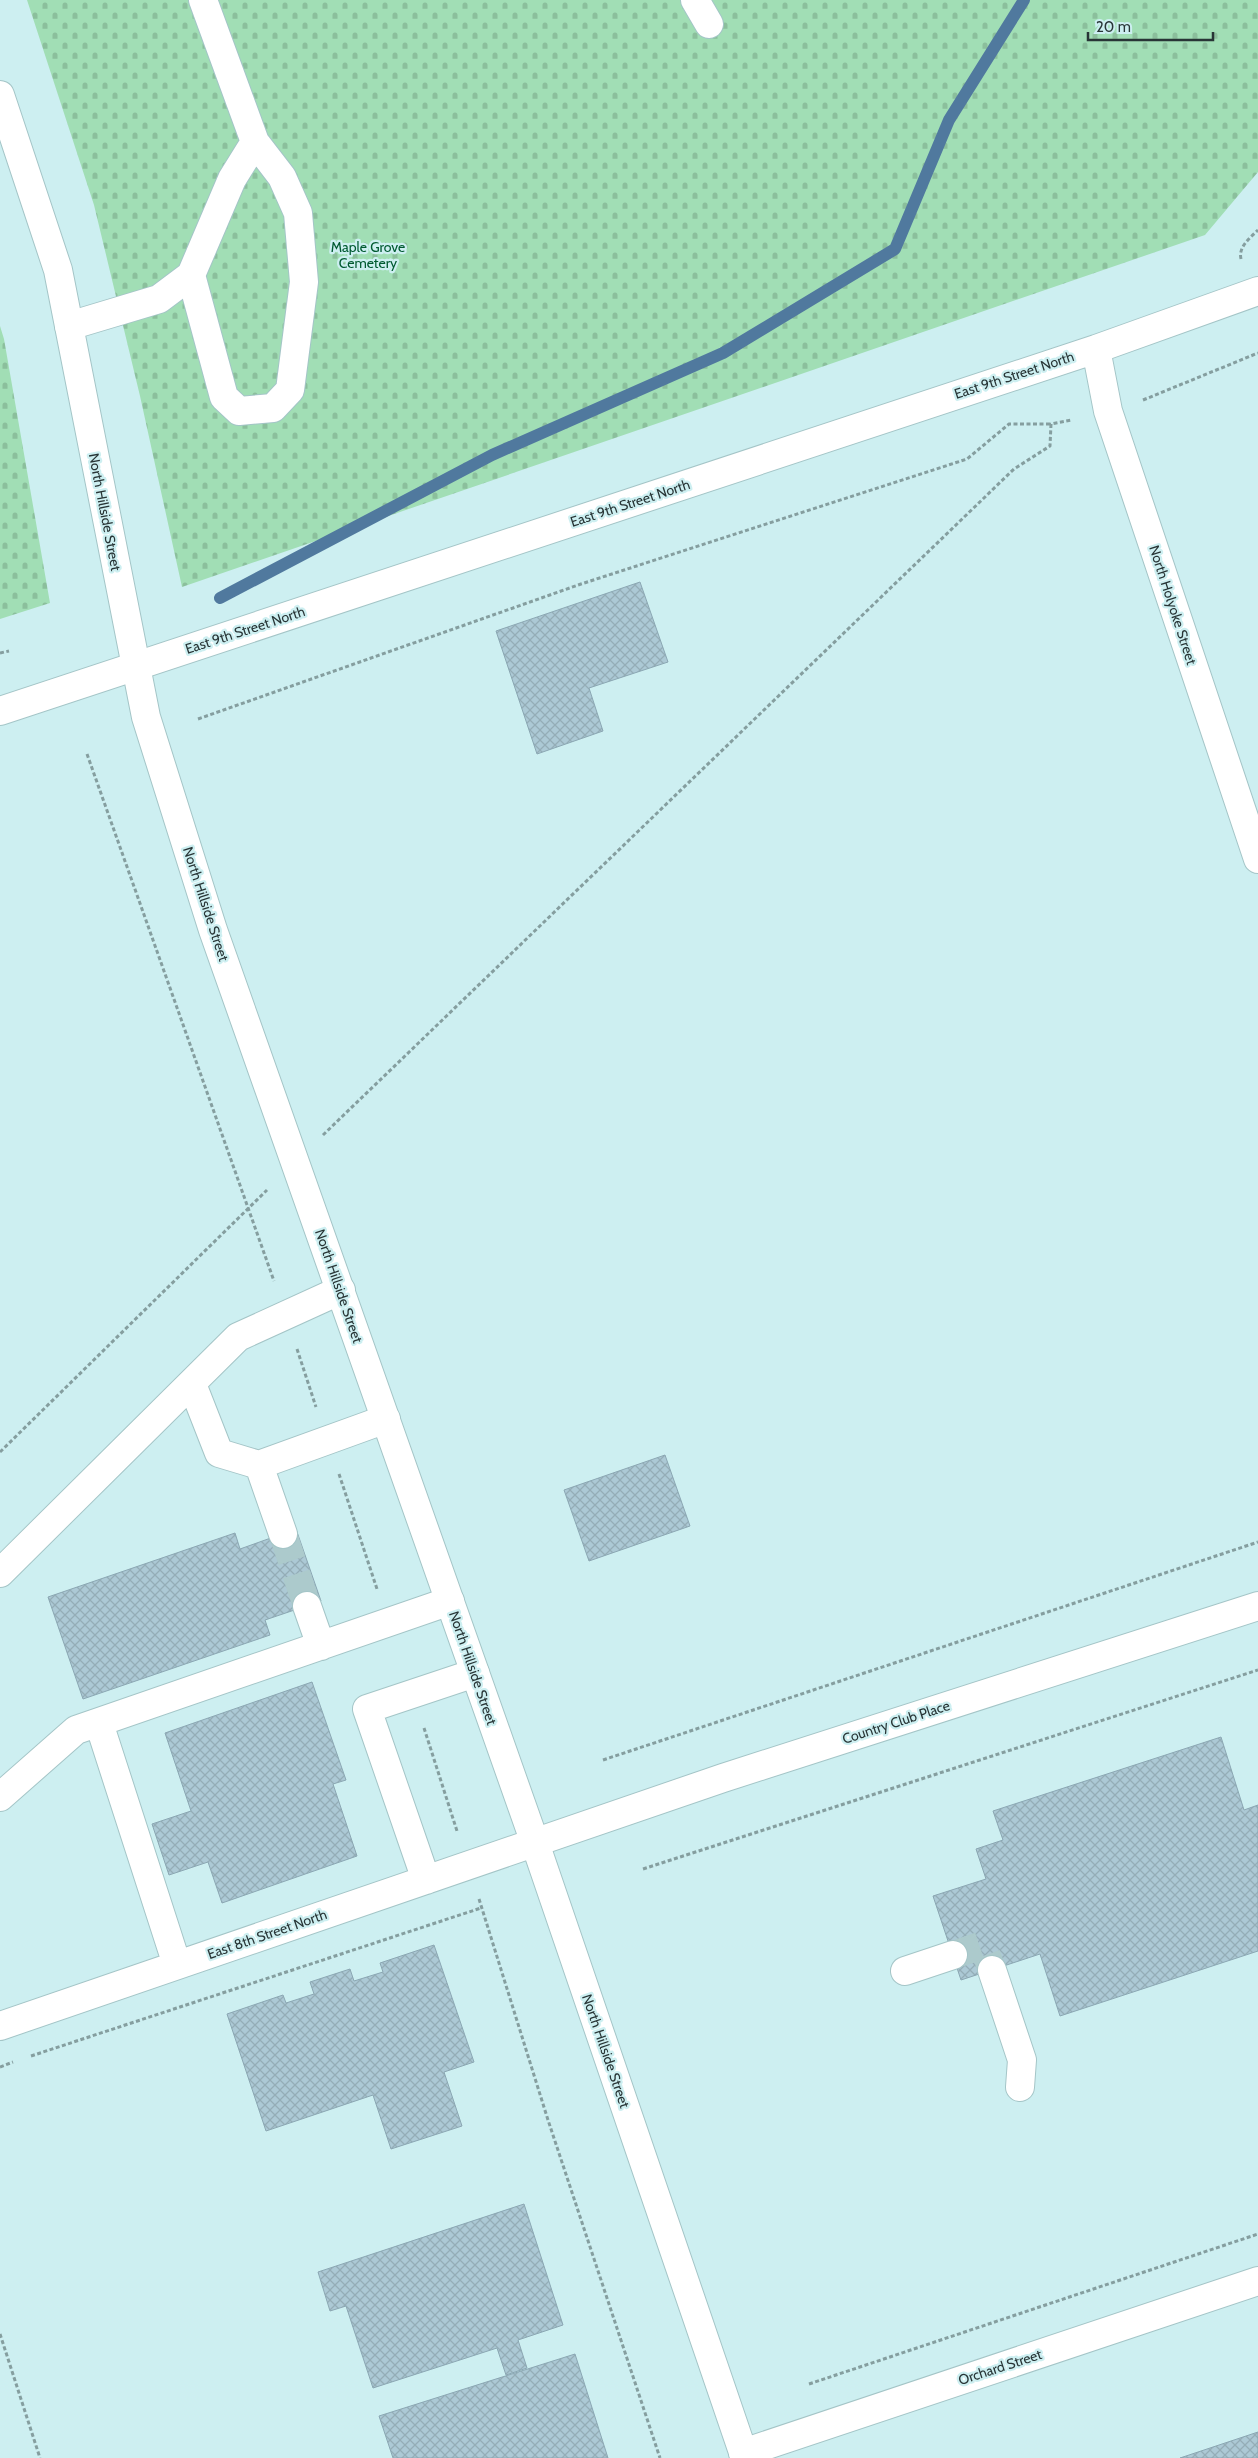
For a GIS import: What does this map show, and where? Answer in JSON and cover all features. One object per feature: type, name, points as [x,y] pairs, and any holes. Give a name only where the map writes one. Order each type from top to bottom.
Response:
[{"type":"street","points":[[191,275],[224,397],[239,411],[273,408],[290,390],[304,282],[298,213],[282,177],[255,142],[204,0]]},
{"type":"street","points":[[696,0],[709,24]]},
{"type":"street","name":"North Hillside Street","points":[[0,95],[58,270],[134,667],[146,717],[213,930],[535,1843],[744,2455]]},
{"type":"street","points":[[69,326],[159,299],[191,275],[232,179],[255,142]]},
{"type":"street","name":"East 9th Street North","points":[[0,711],[1096,348],[1258,291]]},
{"type":"street","name":"North Holyoke Street","points":[[1096,348],[1108,411],[1258,858]]},
{"type":"street","points":[[0,1573],[238,1337],[341,1290]]},
{"type":"street","points":[[192,1384],[219,1454],[260,1465],[386,1419]]},
{"type":"street","points":[[260,1465],[283,1534]]},
{"type":"street","points":[[0,1797],[76,1730],[450,1601]]},
{"type":"street","points":[[307,1606],[321,1646]]},
{"type":"street","name":"Country Club Place","points":[[535,1843],[723,1778],[1258,1606]]},
{"type":"street","points":[[426,1880],[367,1709],[475,1673]]},
{"type":"street","points":[[98,1723],[177,1965]]},
{"type":"street","name":"East 8th Street North","points":[[0,2026],[535,1843]]},
{"type":"street","points":[[905,1971],[953,1955]]},
{"type":"street","points":[[992,1970],[1022,2060],[1020,2087]]},
{"type":"street","name":"Orchard Street","points":[[744,2455],[1258,2281]]},
{"type":"path","points":[[1242,263],[1240,256],[1244,245],[1258,230]]},
{"type":"path","points":[[1142,401],[1258,353]]},
{"type":"path","points":[[198,719],[581,584],[967,459],[1009,424],[1051,424],[1078,419]]},
{"type":"path","points":[[0,1452],[296,1162],[1014,469],[1050,446],[1051,424]]},
{"type":"path","points":[[0,653],[9,651]]},
{"type":"path","points":[[603,1760],[1258,1542]]},
{"type":"path","points":[[643,1869],[1258,1670]]},
{"type":"path","points":[[28,2057],[482,1908]]},
{"type":"path","points":[[0,2067],[19,2060]]},
{"type":"path","points":[[809,2384],[1258,2234]]},
{"type":"path","points":[[0,2334],[40,2458]]},
{"type":"green space","name":"Maple Grove Cemetery","points":[[27,0],[1258,0],[1258,172],[1205,235],[182,587],[140,396],[94,205]]},
{"type":"green space","points":[[0,326],[4,339],[50,603],[0,619]]},
{"type":"building","points":[[640,582],[668,662],[589,688],[603,731],[537,754],[496,631]]},
{"type":"building","points":[[665,1455],[690,1526],[589,1561],[564,1490]]},
{"type":"building","points":[[296,1529],[321,1601],[265,1620],[270,1635],[83,1699],[48,1597],[235,1533],[240,1549]]},
{"type":"building","points":[[312,1682],[346,1780],[333,1784],[357,1856],[222,1903],[208,1862],[169,1875],[152,1824],[191,1811],[165,1733]]},
{"type":"building","points":[[1221,1737],[1244,1810],[1258,1805],[1258,1951],[1060,2016],[1040,1954],[961,1980],[933,1896],[986,1879],[976,1849],[1003,1840],[993,1811]]},
{"type":"building","points":[[434,1945],[474,2062],[444,2072],[462,2126],[391,2149],[373,2095],[266,2131],[227,2014],[283,1995],[286,2003],[314,1994],[310,1982],[350,1969],[354,1981],[383,1972],[380,1963]]},
{"type":"building","points":[[524,2204],[563,2325],[518,2340],[527,2368],[506,2375],[497,2348],[373,2388],[346,2306],[330,2311],[318,2272]]},
{"type":"building","points":[[575,2354],[608,2458],[393,2458],[379,2416]]},
{"type":"building","points":[[1258,2432],[1258,2458],[1180,2458]]},
{"type":"waterway","points":[[220,598],[492,455],[723,353],[895,249],[949,120],[1024,0]]},
{"type":"tunnel","points":[[283,1534],[307,1606]]},
{"type":"tunnel","points":[[953,1955],[983,1945],[992,1970]]}]
